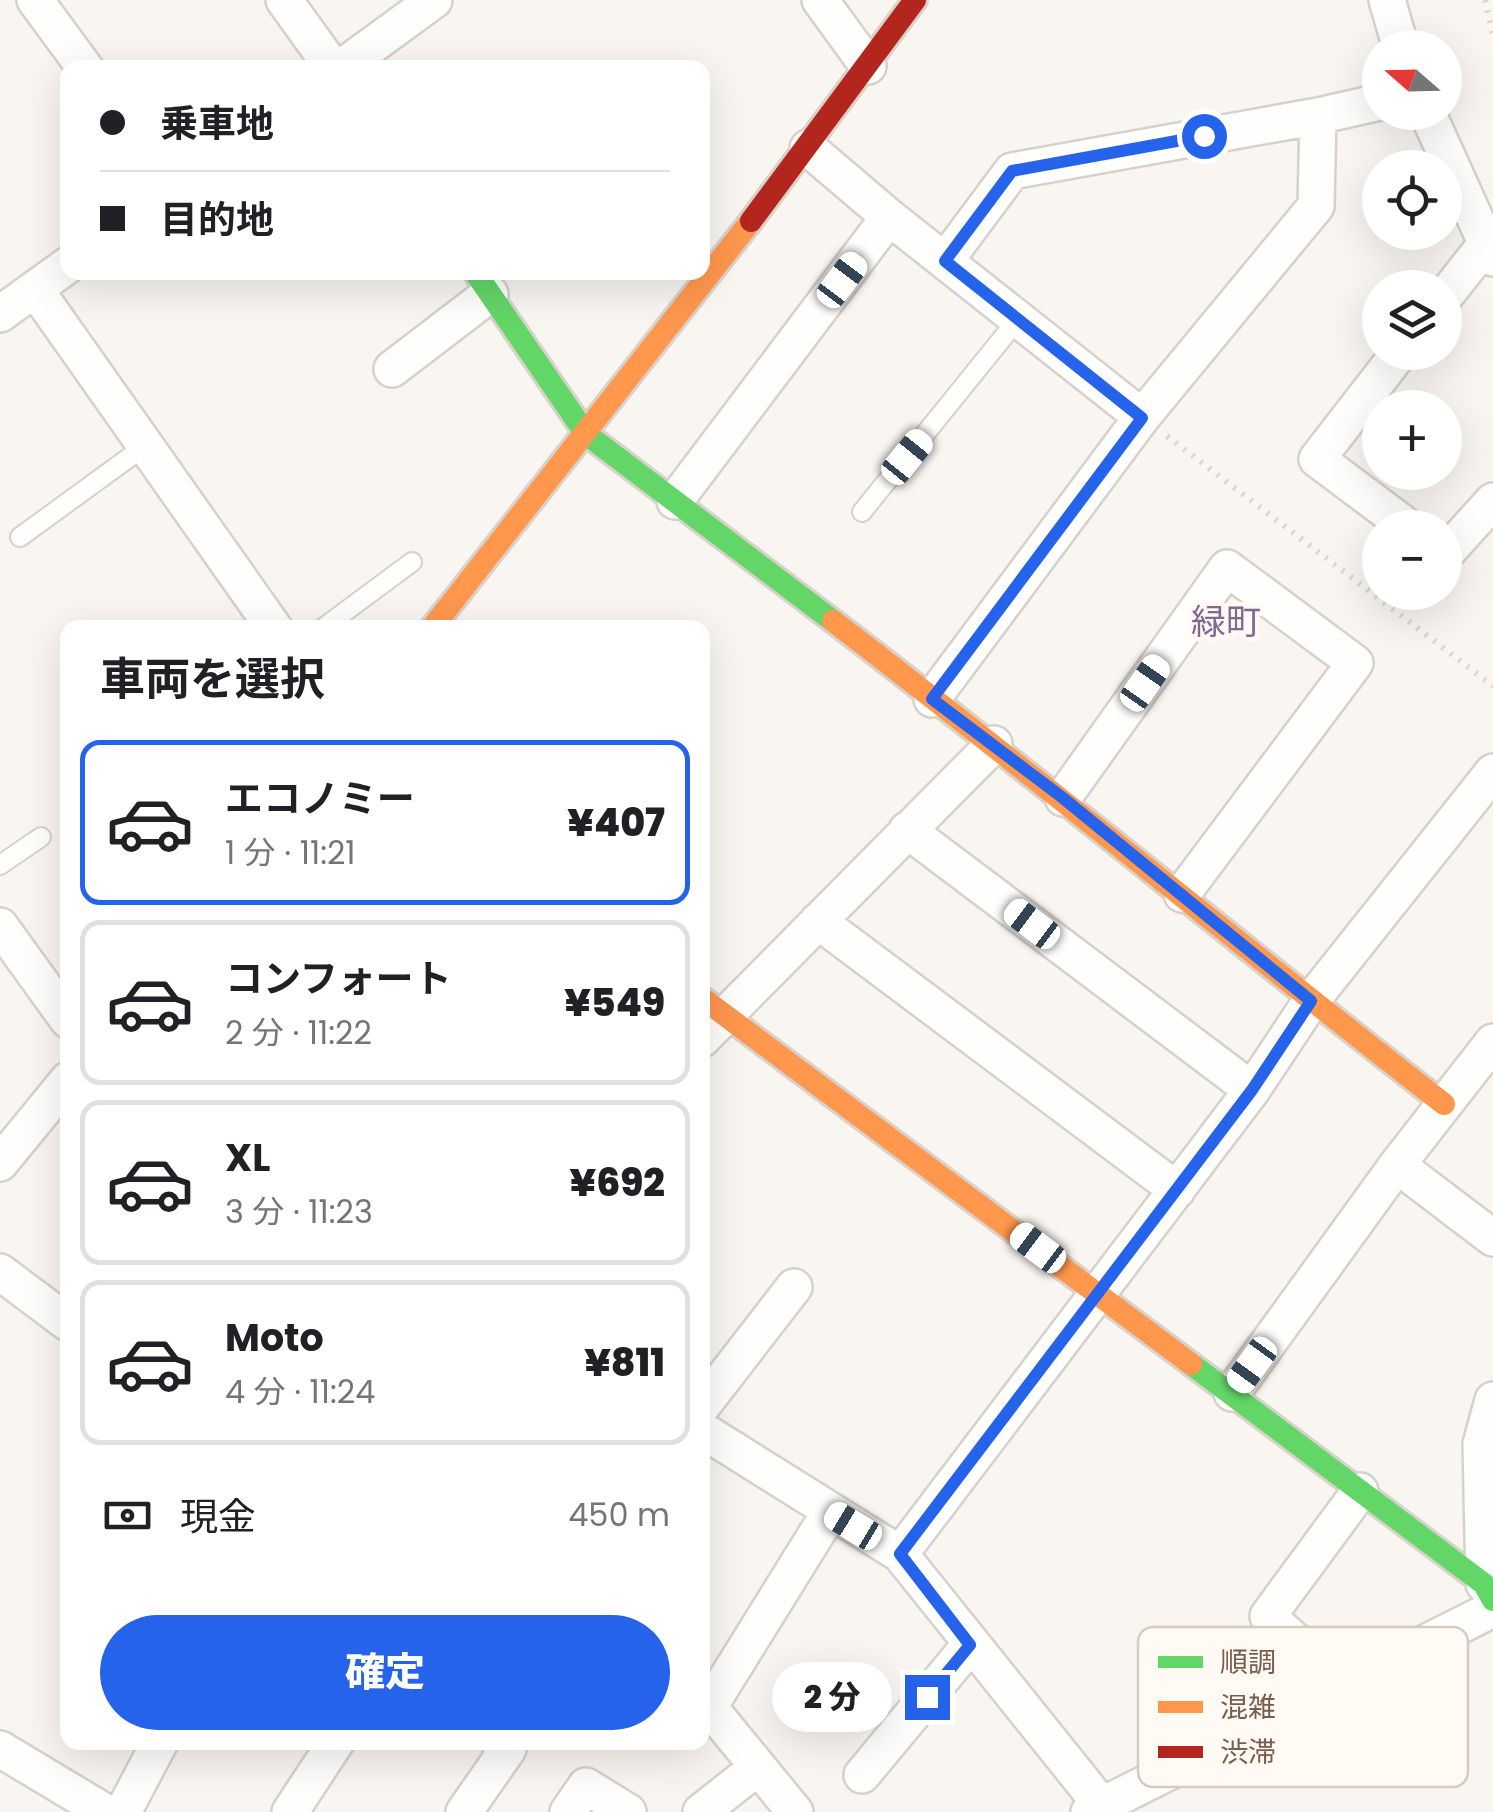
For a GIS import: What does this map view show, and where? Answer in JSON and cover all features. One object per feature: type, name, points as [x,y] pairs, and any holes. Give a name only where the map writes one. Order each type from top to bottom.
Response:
[{"type":"street","points":[[35,0],[79,60]]},
{"type":"street","points":[[284,0],[327,60]]},
{"type":"street","points":[[352,60],[434,0]]},
{"type":"street","points":[[820,0],[868,66]]},
{"type":"street","points":[[710,274],[915,0]]},
{"type":"street","points":[[1387,0],[1396,30]]},
{"type":"street","points":[[945,261],[1012,171],[1362,106]]},
{"type":"street","points":[[932,699],[1142,418],[1316,206],[1318,116]]},
{"type":"street","points":[[1434,130],[1490,251],[1462,279]]},
{"type":"street","points":[[808,148],[1142,418]]},
{"type":"street","points":[[674,502],[890,217]]},
{"type":"street","points":[[0,314],[60,271]]},
{"type":"street","points":[[438,620],[706,280]]},
{"type":"street","points":[[392,369],[482,283],[586,434],[994,744],[1444,1104]]},
{"type":"street","points":[[35,289],[268,620]]},
{"type":"street","points":[[1385,510],[1316,459],[1386,370]]},
{"type":"street","points":[[1462,535],[1493,501]]},
{"type":"street","points":[[1063,798],[1226,568],[1355,663],[1182,894]]},
{"type":"street","points":[[994,744],[818,921],[710,1017],[1100,1294],[1360,1490],[1490,1598]]},
{"type":"street","points":[[900,1554],[1252,1090],[1311,1001],[1493,772]]},
{"type":"street","points":[[907,830],[1252,1090]]},
{"type":"street","points":[[818,921],[1177,1190]]},
{"type":"street","points":[[0,926],[60,1009]]},
{"type":"street","points":[[1232,1393],[1397,1165],[1493,1042]]},
{"type":"street","points":[[0,1163],[60,1090]]},
{"type":"street","points":[[1397,1165],[1493,1238]]},
{"type":"street","points":[[0,1272],[60,1318]]},
{"type":"street","points":[[710,1396],[794,1288]]},
{"type":"street","points":[[1490,1598],[1480,1444],[1493,1400]]},
{"type":"street","points":[[710,1435],[900,1554],[1099,1810],[1144,1787]]},
{"type":"street","points":[[1280,1627],[1268,1616],[1360,1490]]},
{"type":"street","points":[[710,1705],[830,1512]]},
{"type":"street","points":[[1442,1627],[1490,1598]]},
{"type":"street","points":[[862,1776],[970,1645]]},
{"type":"street","points":[[710,1708],[795,1812]]},
{"type":"street","points":[[0,1749],[105,1812]]},
{"type":"street","points":[[123,1812],[156,1750]]},
{"type":"street","points":[[290,1812],[331,1750]]},
{"type":"street","points":[[464,1812],[508,1750]]},
{"type":"street","points":[[701,1812],[758,1767]]},
{"type":"street","points":[[568,1812],[586,1786],[628,1812]]},
{"type":"lane","points":[[862,512],[1018,319]]},
{"type":"lane","points":[[20,537],[145,446]]},
{"type":"lane","points":[[334,620],[412,562]]},
{"type":"lane","points":[[0,866],[42,837]]},
{"type":"path","points":[[1485,0],[1493,37]]},
{"type":"path","points":[[1142,418],[1493,686]]},
{"type":"traffic: fast","points":[[480,280],[586,434],[833,621]]},
{"type":"traffic: fast","points":[[1191,1364],[1484,1584],[1493,1600]]},
{"type":"traffic: slow","points":[[710,273],[751,221]]},
{"type":"traffic: slow","points":[[438,620],[705,280]]},
{"type":"traffic: slow","points":[[833,621],[1444,1104]]},
{"type":"traffic: slow","points":[[710,1004],[1191,1364]]},
{"type":"traffic: jam","points":[[751,221],[915,0]]},
{"type":"district","name":"緑町","points":[[1226,621]]},
{"type":"route","points":[[927,1697],[970,1645],[900,1554],[1252,1090],[1311,1001],[1063,798],[932,699],[1142,418],[945,261],[1012,171],[1204,136]]}]
